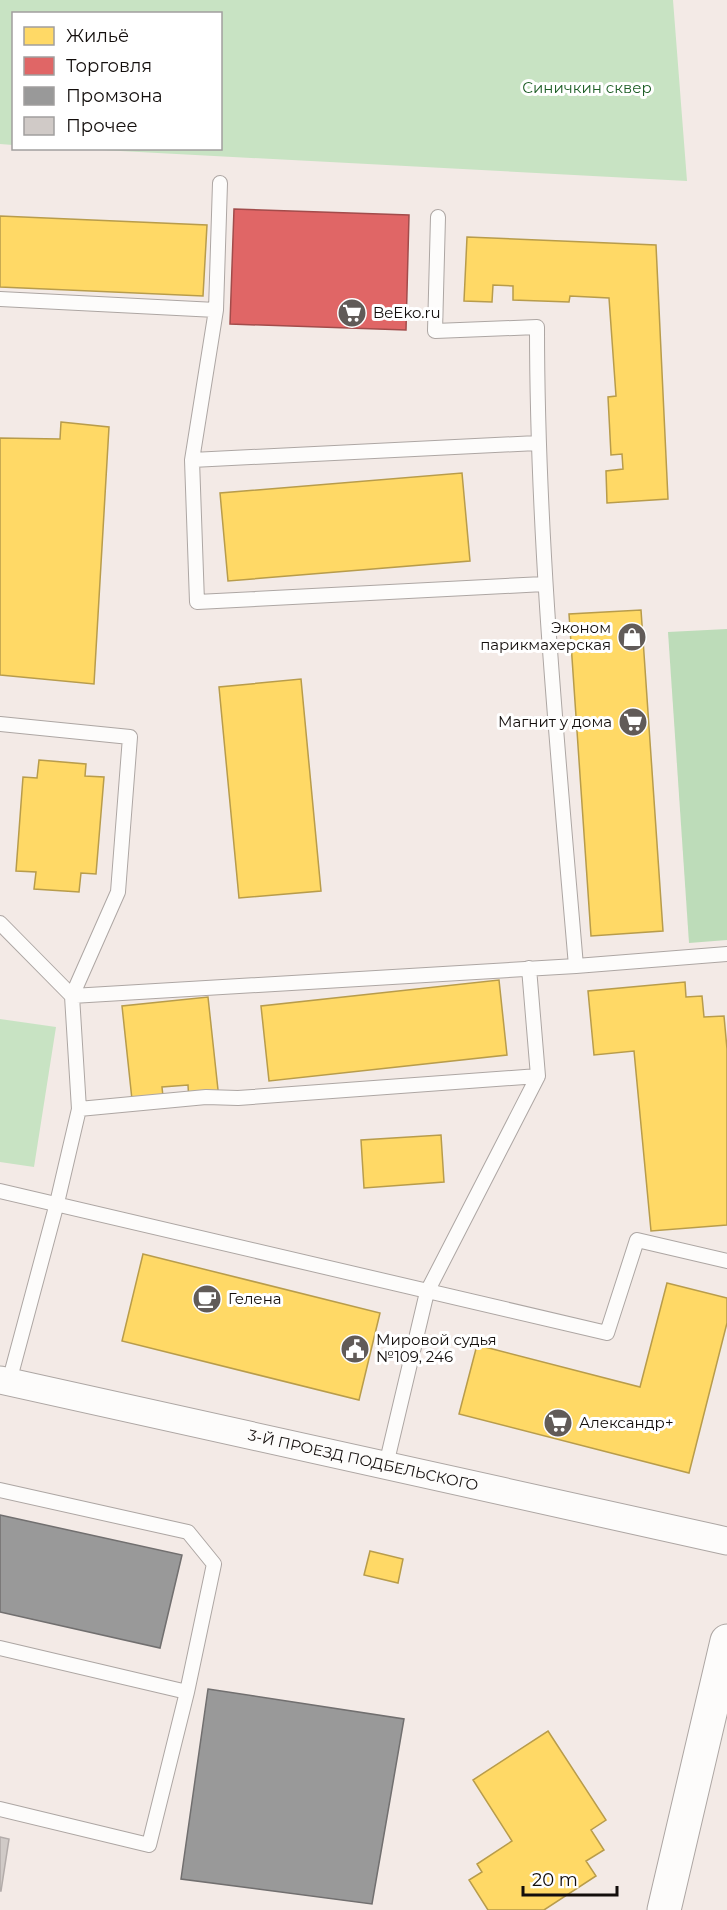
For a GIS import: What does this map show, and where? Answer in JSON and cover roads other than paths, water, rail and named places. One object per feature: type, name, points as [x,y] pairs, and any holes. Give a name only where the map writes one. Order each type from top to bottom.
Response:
[{"type":"street","name":"3-Й ПРОЕЗД ПОДБЕЛЬСКОГО","points":[[4,1381],[727,1541]]},
{"type":"street","points":[[664,1910],[725,1653]]},
{"type":"lane","points":[[220,183],[216,310],[192,460],[197,602],[544,584]]},
{"type":"lane","points":[[438,217],[435,331],[537,327],[537,443],[544,584],[576,966]]},
{"type":"lane","points":[[0,299],[216,310]]},
{"type":"lane","points":[[192,460],[537,443]]},
{"type":"lane","points":[[0,724],[130,737],[118,892],[72,996],[79,1109],[57,1203],[4,1381]]},
{"type":"lane","points":[[0,923],[72,996],[576,966],[727,954]]},
{"type":"lane","points":[[386,1465],[427,1293],[538,1076],[529,968]]},
{"type":"lane","points":[[79,1109],[206,1097],[238,1098],[538,1076]]},
{"type":"lane","points":[[0,1191],[427,1293],[607,1333],[637,1240],[727,1261]]},
{"type":"lane","points":[[0,1490],[188,1532],[214,1564],[187,1692],[148,1845],[0,1809]]},
{"type":"lane","points":[[0,1648],[187,1692]]},
{"type":"place","name":"BeEko.ru","points":[[352,313]]},
{"type":"place","name":"Эконом парикмахерская","points":[[632,637]]},
{"type":"place","name":"Магнит у дома","points":[[633,722]]},
{"type":"place","name":"Гелена","points":[[207,1299]]},
{"type":"place","name":"Мировой судья №109, 246","points":[[355,1349]]},
{"type":"place","name":"Александр+","points":[[558,1423]]},
{"type":"park label","name":"Синичкин сквер","points":[[587,88]]}]
